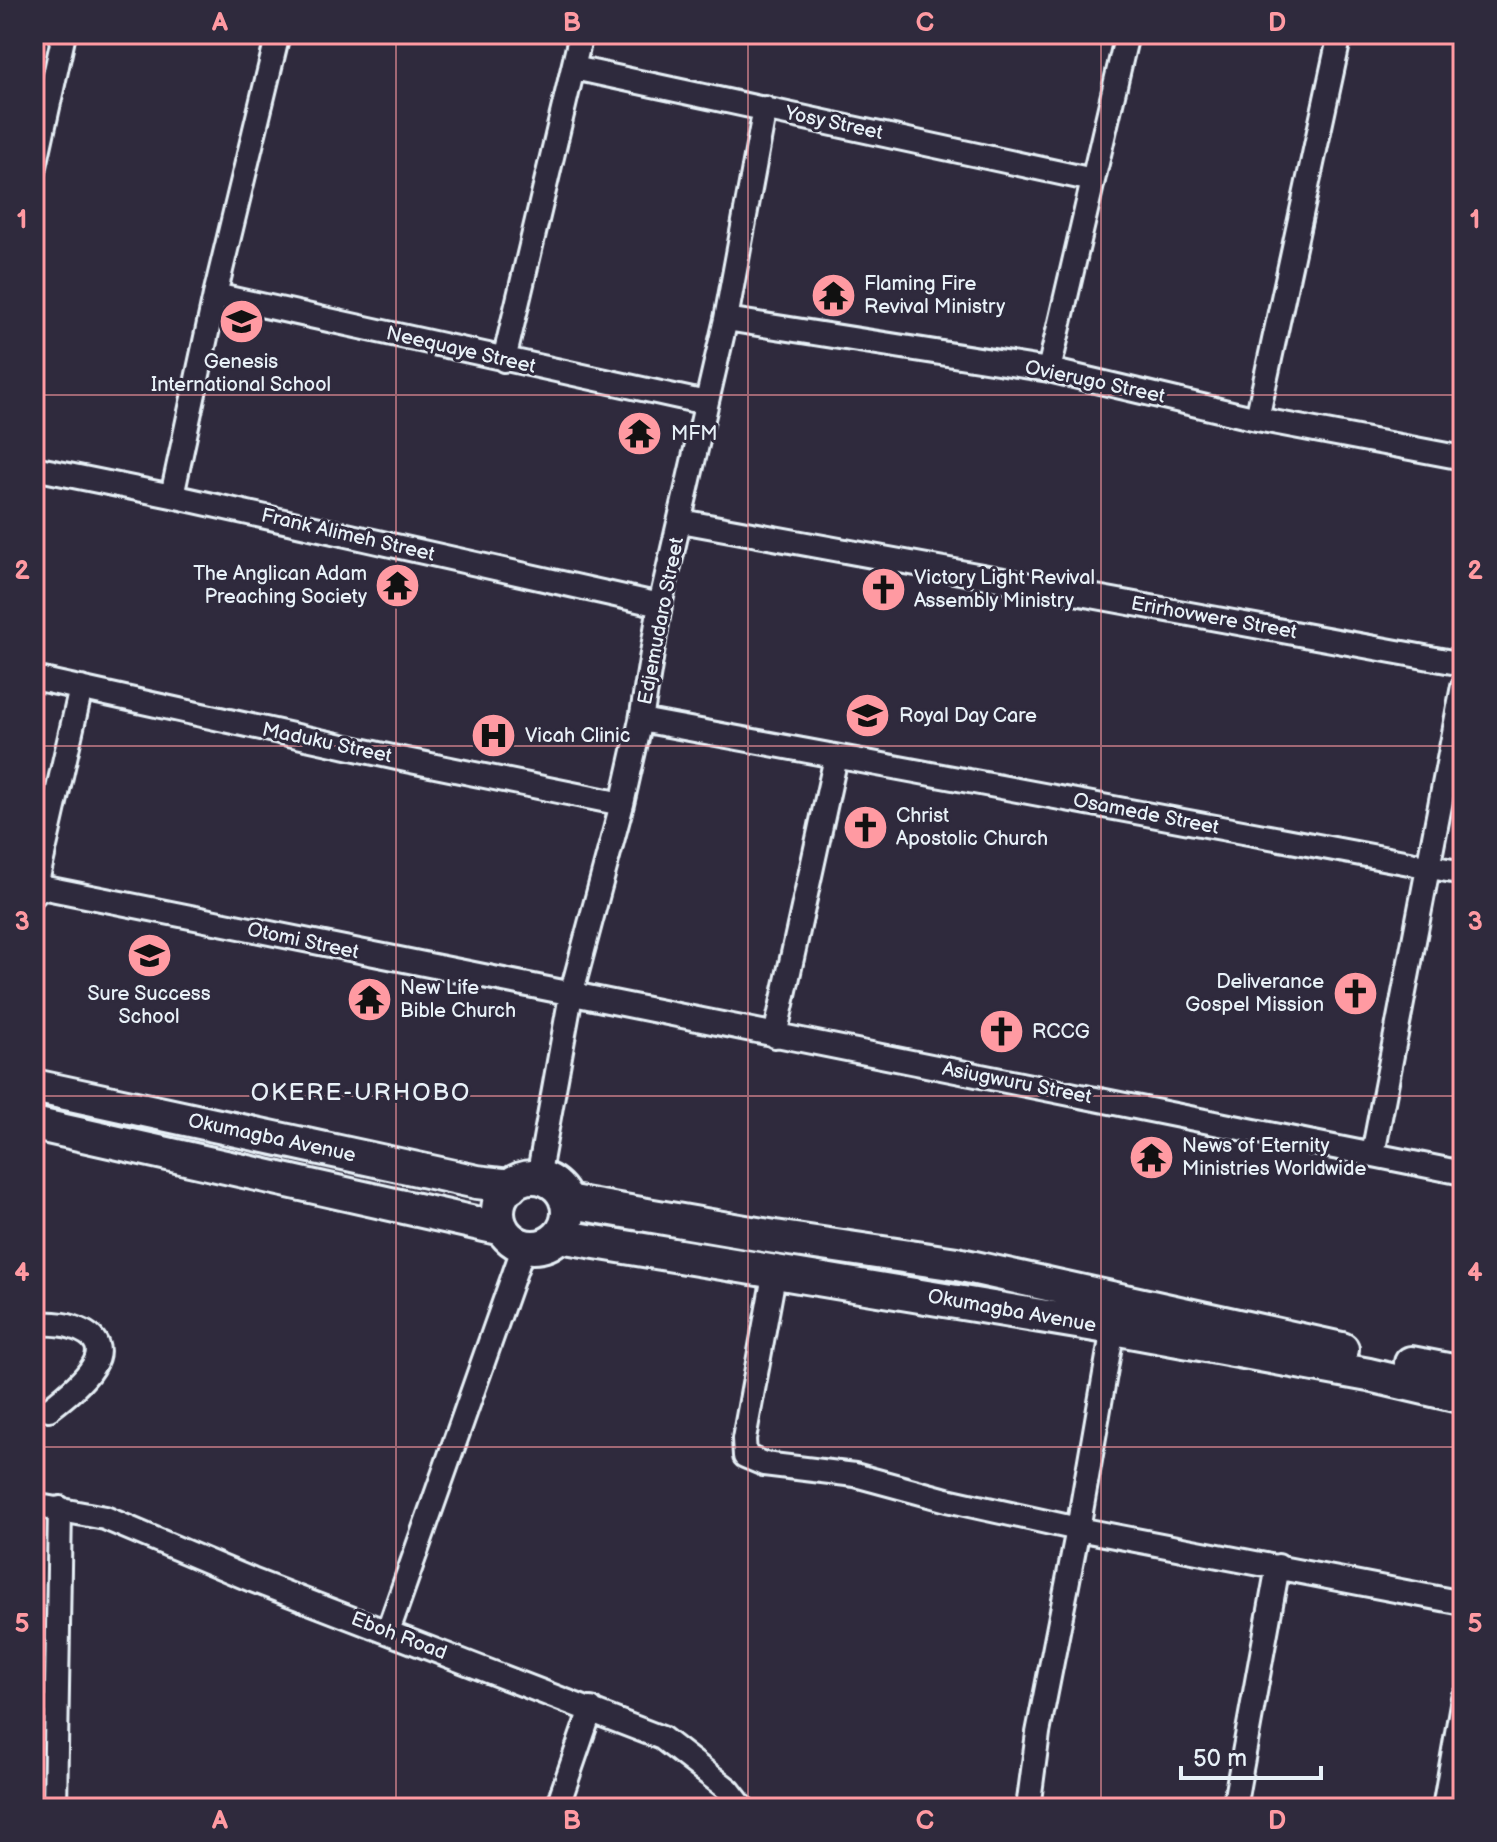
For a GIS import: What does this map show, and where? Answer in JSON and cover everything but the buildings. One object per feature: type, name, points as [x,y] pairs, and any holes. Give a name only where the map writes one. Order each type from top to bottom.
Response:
[{"type":"main road","name":"Okumagba Avenue","points":[[34,1086],[462,1179],[524,1182]]},
{"type":"main road","name":"Okumagba Avenue","points":[[34,1124],[513,1237]]},
{"type":"main road","points":[[524,1182],[555,1186],[566,1201],[567,1219],[559,1236],[543,1246],[513,1237],[499,1206],[501,1198],[524,1182]]},
{"type":"main road","name":"Okumagba Avenue","points":[[566,1201],[957,1264],[1463,1373]]},
{"type":"main road","name":"Okumagba Avenue","points":[[559,1236],[1113,1328],[1369,1375],[1463,1397]]},
{"type":"street","points":[[34,171],[64,34]]},
{"type":"street","points":[[172,496],[215,295],[278,34]]},
{"type":"street","points":[[504,360],[581,34]]},
{"type":"street","points":[[1049,370],[1127,34]]},
{"type":"street","points":[[1257,419],[1340,34]]},
{"type":"street","name":"Yosy Street","points":[[574,68],[1093,180]]},
{"type":"street","name":"Edjemudaro Street","points":[[524,1182],[641,720],[660,605],[726,319],[765,108]]},
{"type":"street","name":"Neequaye Street","points":[[215,295],[706,403]]},
{"type":"street","name":"Ovierugo Street","points":[[726,319],[1049,370],[1257,419],[1463,458]]},
{"type":"street","name":"Frank Alimeh Street","points":[[34,468],[660,605]]},
{"type":"street","name":"Erirhovwere Street","points":[[681,521],[1463,664]]},
{"type":"street","name":"Maduku Street","points":[[34,678],[622,804]]},
{"type":"street","points":[[1373,1154],[1463,686]]},
{"type":"street","points":[[35,890],[81,688]]},
{"type":"street","name":"Osamede Street","points":[[641,720],[1463,873]]},
{"type":"street","points":[[775,1036],[836,757]]},
{"type":"street","name":"Otomi Street","points":[[35,890],[571,995]]},
{"type":"street","name":"Asiugwuru Street","points":[[571,995],[1463,1173]]},
{"type":"street","points":[[388,1631],[513,1237]]},
{"type":"street","points":[[775,1270],[744,1439],[745,1456],[764,1464],[855,1475],[947,1500],[1078,1529],[1463,1603]]},
{"type":"street","points":[[34,1323],[73,1327],[93,1339],[98,1352],[94,1368],[81,1385],[49,1409]]},
{"type":"street","points":[[1028,1808],[1038,1733],[1113,1328]]},
{"type":"street","name":"Eboh Road","points":[[34,1505],[105,1518],[252,1580],[662,1738],[729,1790],[743,1808]]},
{"type":"street","points":[[55,1808],[60,1508]]},
{"type":"street","points":[[1234,1808],[1278,1566]]},
{"type":"street","points":[[1444,1808],[1463,1698]]},
{"type":"street","points":[[557,1808],[591,1709]]},
{"type":"place","name":"Flaming Fire Revival Ministry","points":[[833,296]]},
{"type":"place","name":"Genesis International School","points":[[241,322]]},
{"type":"place","name":"MFM","points":[[640,434]]},
{"type":"place","name":"The Anglican Adam Preaching Society","points":[[398,585]]},
{"type":"place","name":"Victory Light Revival Assembly Ministry","points":[[883,590]]},
{"type":"place","name":"Royal Day Care","points":[[868,716]]},
{"type":"place","name":"Vicah Clinic","points":[[494,736]]},
{"type":"place","name":"Christ Apostolic Church","points":[[865,827]]},
{"type":"place","name":"Sure Success School","points":[[149,955]]},
{"type":"place","name":"Deliverance Gospel Mission","points":[[1355,993]]},
{"type":"place","name":"New Life Bible Church","points":[[369,999]]},
{"type":"place","name":"RCCG","points":[[1001,1032]]},
{"type":"place","name":"News of Eternity Ministries Worldwide","points":[[1151,1158]]},
{"type":"district","name":"OKERE-URHOBO","points":[[361,1092]]}]
